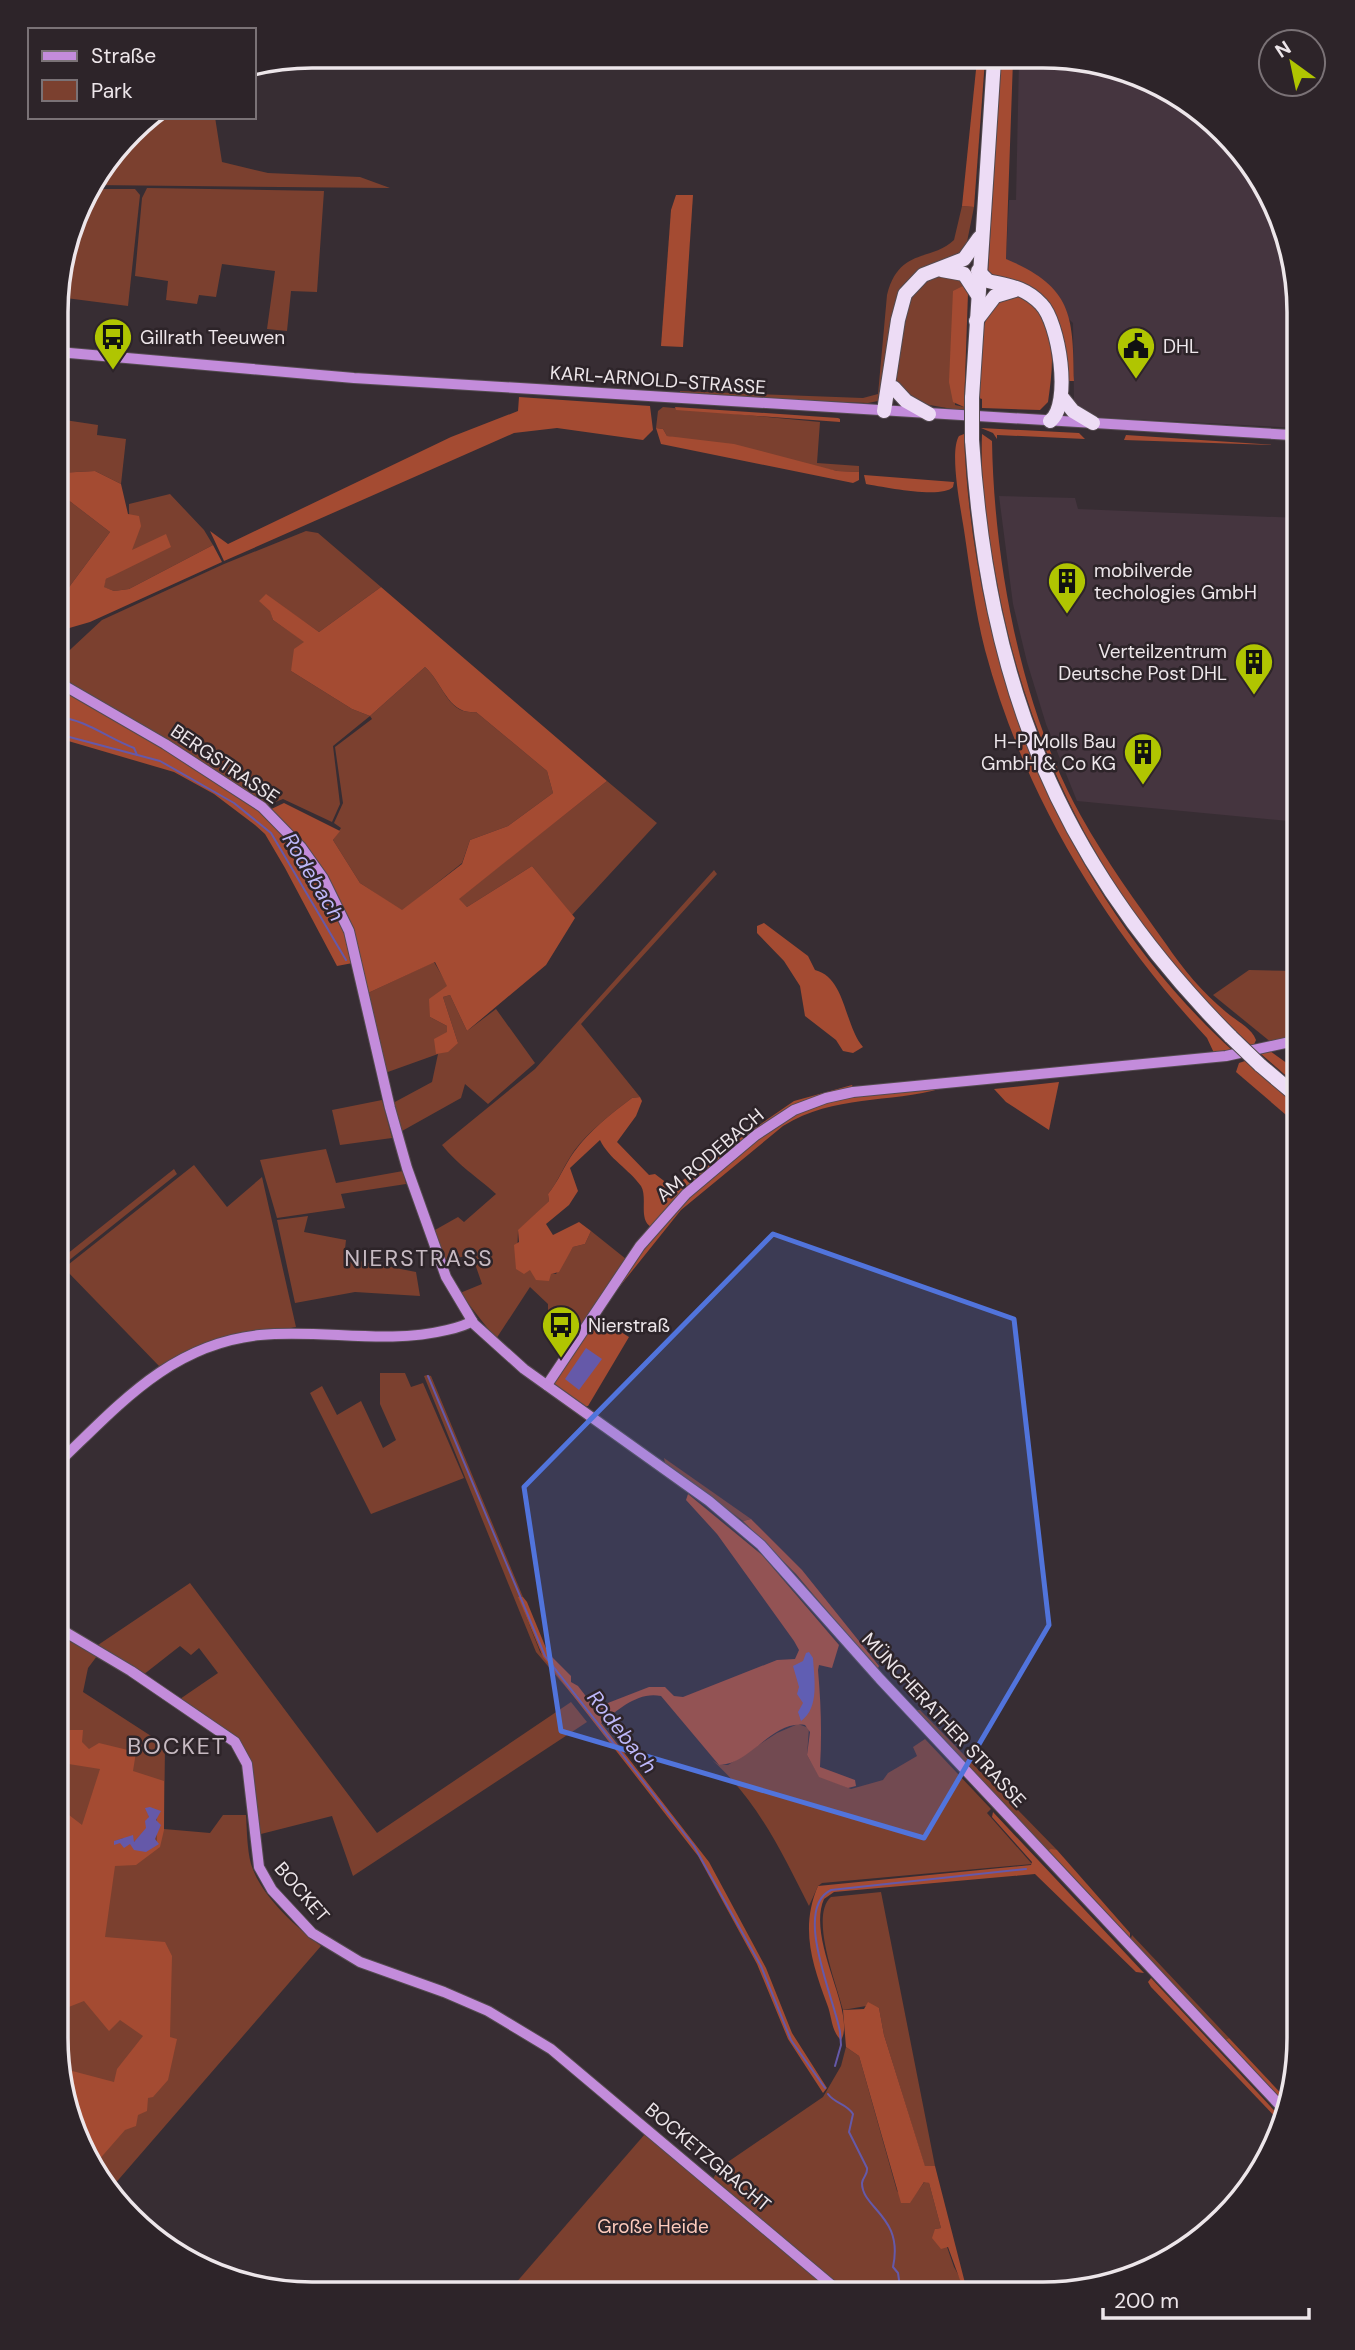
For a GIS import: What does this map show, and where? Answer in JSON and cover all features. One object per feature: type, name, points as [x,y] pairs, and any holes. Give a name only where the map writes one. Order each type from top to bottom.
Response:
[{"type":"highway","points":[[993,68],[978,271],[972,440],[978,512],[995,622],[1014,692],[1047,777],[1082,845],[1123,912],[1181,987],[1287,1087]]},
{"type":"highway","points":[[884,411],[902,301],[914,282],[964,259],[981,233]]},
{"type":"highway","points":[[934,271],[961,273],[970,279],[977,293]]},
{"type":"highway","points":[[978,271],[988,281],[1013,285],[1027,292],[1042,304],[1053,320],[1059,340],[1060,396],[1059,412],[1050,421]]},
{"type":"highway","points":[[976,322],[988,302],[999,293],[1009,290],[1027,292]]},
{"type":"highway","points":[[884,411],[893,401],[892,369]]},
{"type":"highway","points":[[1050,421],[1059,369]]},
{"type":"highway","points":[[894,388],[906,401],[929,414]]},
{"type":"highway","points":[[1060,396],[1073,411],[1093,424]]},
{"type":"street","name":"KARL-ARNOLD-STRASSE","points":[[68,353],[354,378],[1256,434],[1287,433]]},
{"type":"street","name":"BERGSTRASSE","points":[[68,688],[165,744],[245,795],[272,817],[309,857],[335,899],[349,931],[355,966],[364,989],[377,1053],[407,1168],[446,1277],[472,1321]]},
{"type":"street","name":"AM RODEBACH","points":[[547,1385],[658,1222],[686,1194],[756,1135],[805,1104],[853,1092],[1226,1056],[1287,1043]]},
{"type":"street","points":[[68,1454],[150,1376],[180,1360],[220,1345],[260,1335],[410,1337],[472,1321],[502,1352],[547,1385]]},
{"type":"street","name":"MÜNCHERATHER STRASSE","points":[[547,1385],[709,1501],[761,1545],[880,1679],[1278,2102]]},
{"type":"street","name":"BOCKET","points":[[68,1634],[131,1671],[235,1742],[247,1764],[259,1867],[272,1890],[312,1933],[360,1962],[488,2011],[551,2049]]},
{"type":"street","name":"BOCKETZGRACHT","points":[[551,2049],[828,2282]]},
{"type":"highlighted area","points":[[773,1234],[1014,1319],[1049,1625],[924,1838],[561,1731],[524,1487]]},
{"type":"shaded area","points":[[976,68],[984,68],[974,207],[962,206]]},
{"type":"shaded area","points":[[1001,68],[1013,68],[1006,259],[1045,281],[1065,306],[1070,321],[1074,381],[1068,381],[1062,331],[1049,304],[990,276],[988,272]]},
{"type":"shaded area","points":[[1019,68],[1091,73],[1121,81],[1151,93],[1204,129],[1246,177],[1262,204],[1274,234],[1285,280],[1287,427],[1093,417],[1081,412],[1074,403],[1073,323],[1006,259],[1009,200],[1016,200]]},
{"type":"shaded area","points":[[676,195],[693,195],[683,347],[661,346],[671,210]]},
{"type":"shaded area","points":[[965,285],[968,293],[964,407],[953,402],[949,382],[953,291]]},
{"type":"shaded area","points":[[1017,294],[1031,304],[1047,328],[1052,356],[1048,402],[1040,410],[982,408],[982,399],[979,398],[983,329],[991,304]]},
{"type":"shaded area","points":[[519,397],[650,406],[653,430],[643,440],[557,428],[514,433],[224,561],[210,531],[228,544],[451,437],[518,411]]},
{"type":"shaded area","points":[[675,407],[838,418],[840,422],[676,410]]},
{"type":"shaded area","points":[[656,428],[663,429],[667,436],[734,444],[837,471],[859,472],[859,480],[853,483],[661,444]]},
{"type":"shaded area","points":[[981,428],[1079,433],[1085,439],[997,435],[997,439],[993,433]]},
{"type":"shaded area","points":[[964,434],[971,519],[985,604],[1008,688],[1037,769],[1075,847],[1120,921],[1173,989],[1233,1051],[1214,1053],[1207,1038],[1135,951],[1072,858],[1022,757],[985,650],[976,605],[955,467],[956,444],[959,436]]},
{"type":"shaded area","points":[[982,434],[992,441],[998,536],[1015,634],[1042,729],[1060,774],[1091,833],[1144,913],[1193,980],[1217,1005],[1251,1031],[1256,1040],[1253,1047],[1204,999],[1160,947],[1120,892],[1085,833],[1055,773],[1030,709],[1011,644],[996,577],[985,506]]},
{"type":"shaded area","points":[[1126,435],[1275,445],[1124,440]]},
{"type":"shaded area","points":[[95,471],[121,484],[128,514],[139,516],[141,526],[132,550],[166,534],[171,547],[106,579],[104,587],[114,591],[129,589],[213,545],[222,562],[90,622],[68,628],[68,589],[110,532],[68,500],[68,472]]},
{"type":"shaded area","points":[[864,475],[954,482],[953,487],[947,490],[912,491],[866,484]]},
{"type":"shaded area","points":[[999,496],[1075,498],[1078,509],[1287,518],[1287,821],[1077,801],[1046,724],[1013,604]]},
{"type":"shaded area","points":[[381,587],[607,781],[459,899],[467,907],[532,866],[575,918],[546,965],[467,1031],[450,995],[443,997],[458,1043],[448,1052],[436,1054],[434,1039],[447,1032],[447,1026],[430,1017],[429,999],[447,986],[435,962],[368,993],[358,962],[337,966],[285,868],[265,834],[255,825],[214,794],[174,772],[68,741],[68,693],[233,790],[263,813],[284,803],[340,831],[333,840],[360,883],[402,910],[462,864],[470,840],[508,826],[553,793],[547,771],[476,712],[467,712],[452,703],[425,667],[370,716],[352,709],[291,671],[294,649],[304,642],[273,620],[270,611],[259,601],[266,594],[319,632]]},
{"type":"shaded area","points":[[764,923],[808,956],[815,970],[833,982],[863,1047],[853,1053],[843,1051],[836,1040],[805,1016],[800,986],[784,961],[757,933],[757,926]]},
{"type":"shaded area","points":[[1270,1051],[1287,1063],[1287,1076],[1261,1054]]},
{"type":"shaded area","points":[[1245,1061],[1287,1096],[1287,1115],[1236,1072],[1239,1063]]},
{"type":"shaded area","points":[[1059,1082],[1049,1130],[1006,1102],[994,1089]]},
{"type":"shaded area","points":[[852,1085],[854,1089],[803,1101],[651,1227],[645,1219],[641,1186],[600,1140],[570,1168],[578,1191],[569,1205],[546,1224],[553,1235],[579,1222],[591,1231],[585,1244],[573,1247],[559,1272],[551,1274],[549,1281],[536,1280],[530,1270],[524,1274],[516,1269],[514,1245],[519,1242],[518,1230],[549,1201],[548,1194],[580,1144],[632,1098],[640,1097],[642,1101],[636,1116],[617,1142],[649,1175],[655,1174],[668,1184],[677,1185],[732,1140],[739,1139],[794,1101]]},
{"type":"shaded area","points":[[943,1088],[842,1104],[803,1116],[783,1126],[681,1210],[604,1306],[666,1219],[733,1158],[796,1112],[838,1098]]},
{"type":"shaded area","points":[[594,1320],[603,1321],[629,1337],[588,1406],[580,1406],[555,1385],[555,1381]]},
{"type":"shaded area","points":[[586,1348],[602,1359],[579,1390],[565,1379]]},
{"type":"shaded area","points":[[688,1494],[762,1555],[839,1645],[832,1668],[819,1665],[818,1670],[820,1767],[855,1780],[856,1786],[848,1788],[819,1777],[807,1755],[810,1732],[805,1725],[782,1729],[741,1758],[719,1765],[661,1696],[636,1699],[601,1723],[709,1862],[766,1968],[792,2033],[827,2088],[823,2093],[788,2039],[757,1964],[698,1856],[543,1657],[518,1597],[523,1597],[527,1602],[548,1653],[571,1676],[571,1682],[578,1686],[595,1708],[649,1687],[665,1687],[674,1696],[683,1697],[777,1660],[795,1659],[799,1650],[794,1641],[717,1534],[686,1500]]},
{"type":"shaded area","points":[[751,1519],[802,1570],[879,1666],[877,1670],[796,1574],[743,1521]]},
{"type":"shaded area","points":[[809,1652],[813,1658],[815,1683],[811,1708],[801,1721],[798,1712],[803,1703],[797,1694],[799,1687],[793,1666],[803,1661]]},
{"type":"shaded area","points":[[68,1730],[83,1730],[82,1742],[89,1749],[99,1743],[136,1752],[133,1771],[164,1781],[164,1830],[160,1847],[136,1865],[115,1866],[105,1937],[165,1942],[172,1956],[170,2037],[177,2039],[168,2080],[153,2097],[148,2098],[147,2111],[138,2115],[136,2126],[125,2130],[100,2158],[81,2116],[70,2070],[114,2082],[117,2069],[143,2036],[120,2020],[109,2031],[84,2001],[68,2007],[68,1814],[82,1825],[100,1769],[68,1764]],"holes":[[[146,1808],[157,1810],[157,1842],[131,1844],[115,1841],[123,1838],[134,1842],[147,1828],[149,1817]]]},
{"type":"shaded area","points":[[145,1808],[161,1811],[156,1820],[161,1825],[155,1839],[159,1844],[146,1852],[134,1850],[130,1844],[124,1848],[120,1843],[114,1845],[114,1841],[133,1835],[134,1842],[146,1828],[145,1821],[149,1817]]},
{"type":"shaded area","points":[[993,1812],[1144,1973],[1136,1972],[1035,1874],[834,1892],[824,1899],[820,1916],[821,1935],[843,2013],[844,2028],[841,2040],[833,2028],[810,1945],[810,1916],[818,1886],[1031,1865],[1032,1862],[992,1817]]},
{"type":"shaded area","points":[[1057,1850],[1130,1933],[1130,1941],[1047,1851]]},
{"type":"shaded area","points":[[1151,1978],[1275,2111],[1274,2116],[1151,1987],[1148,1982]]},
{"type":"shaded area","points":[[868,2002],[879,2008],[884,2035],[925,2166],[935,2166],[965,2282],[960,2280],[948,2247],[941,2249],[932,2238],[935,2229],[941,2228],[929,2183],[924,2182],[910,2203],[901,2203],[859,2056],[846,2047],[843,2010],[864,2009]]},
{"type":"shaded area","points":[[1229,2038],[1280,2093],[1279,2098],[1225,2040]]},
{"type":"green space","points":[[164,119],[215,119],[222,162],[268,173],[360,177],[390,188],[104,185],[129,151]]},
{"type":"green space","points":[[147,188],[324,191],[317,292],[291,291],[287,331],[267,329],[275,271],[222,264],[216,297],[199,295],[197,304],[166,300],[168,281],[135,276],[142,198]]},
{"type":"green space","points":[[102,189],[135,189],[140,195],[128,306],[69,298],[73,264],[81,234]]},
{"type":"green space","points":[[962,206],[974,207],[965,252],[916,272],[900,290],[878,401],[868,403],[680,396],[680,391],[863,398],[878,394],[887,295],[892,280],[907,262],[945,247],[954,240]]},
{"type":"green space","points":[[948,273],[958,277],[965,285],[955,405],[964,407],[964,411],[918,403],[897,386],[895,375],[907,302],[926,279]]},
{"type":"green space","points":[[663,407],[820,422],[817,463],[859,466],[859,472],[837,471],[667,436],[663,429],[656,428],[658,411]]},
{"type":"green space","points":[[68,420],[98,425],[97,435],[126,439],[121,484],[95,471],[68,472]]},
{"type":"green space","points":[[170,494],[204,530],[213,545],[129,589],[114,591],[103,587],[106,579],[117,572],[128,556],[131,537],[129,504]]},
{"type":"green space","points":[[68,500],[110,532],[68,589]]},
{"type":"green space","points":[[306,531],[318,533],[381,587],[319,632],[266,595],[273,620],[305,642],[291,671],[352,709],[370,716],[333,746],[340,804],[332,822],[283,799],[265,806],[68,686],[68,652],[102,620],[224,564]]},
{"type":"green space","points":[[425,667],[452,704],[466,712],[476,712],[547,771],[553,793],[508,826],[470,840],[462,863],[402,911],[360,883],[333,840],[341,828],[334,823],[343,803],[335,747],[372,719],[370,716]]},
{"type":"green space","points":[[607,781],[657,823],[572,915],[532,866],[467,907],[458,899]]},
{"type":"green space","points":[[714,870],[717,874],[581,1024],[640,1097],[632,1098],[624,1104],[580,1143],[548,1194],[549,1201],[518,1231],[517,1257],[530,1269],[556,1274],[573,1247],[585,1244],[591,1231],[626,1259],[582,1324],[548,1319],[548,1304],[530,1287],[496,1339],[460,1293],[482,1284],[472,1255],[445,1260],[435,1230],[458,1217],[464,1222],[496,1194],[442,1145],[535,1069]]},
{"type":"green space","points":[[434,962],[448,986],[430,1017],[447,1026],[447,1032],[458,1043],[443,997],[450,995],[467,1031],[496,1009],[535,1063],[488,1104],[465,1084],[461,1098],[402,1131],[393,1103],[432,1082],[438,1054],[385,1073],[368,993]]},
{"type":"green space","points":[[1249,970],[1287,971],[1287,1038],[1272,1043],[1213,995]]},
{"type":"green space","points":[[382,1100],[392,1138],[340,1145],[332,1110]]},
{"type":"green space","points":[[326,1149],[336,1183],[403,1171],[406,1184],[341,1194],[345,1208],[277,1218],[260,1160]]},
{"type":"green space","points":[[194,1165],[227,1207],[262,1177],[296,1327],[262,1333],[160,1367],[68,1272],[68,1265]]},
{"type":"green space","points":[[174,1169],[177,1174],[68,1261],[68,1253]]},
{"type":"green space","points":[[308,1216],[304,1232],[346,1240],[344,1258],[416,1272],[420,1296],[355,1292],[295,1303],[277,1220]]},
{"type":"green space","points":[[380,1373],[405,1373],[411,1387],[423,1383],[464,1478],[371,1514],[310,1393],[322,1386],[337,1415],[361,1401],[383,1448],[396,1440],[380,1404]]},
{"type":"green space","points":[[424,1376],[431,1376],[523,1597],[519,1598],[540,1652],[587,1712],[536,1652]]},
{"type":"green space","points":[[664,1458],[751,1519],[743,1521],[665,1463]]},
{"type":"green space","points":[[190,1583],[377,1833],[571,1702],[587,1722],[353,1876],[332,1816],[257,1835],[247,1752],[241,1744],[180,1699],[218,1673],[199,1648],[191,1655],[180,1646],[143,1675],[98,1645]]},
{"type":"green space","points":[[68,1640],[97,1656],[88,1668],[83,1692],[165,1745],[164,1829],[210,1833],[223,1815],[246,1815],[251,1864],[262,1887],[280,1910],[321,1946],[116,2182],[93,2146],[81,2116],[70,2070]]},
{"type":"green space","points":[[916,1710],[920,1710],[1057,1850],[1047,1851]]},
{"type":"green space","points":[[798,1724],[809,1728],[807,1755],[819,1776],[851,1789],[883,1780],[888,1773],[917,1756],[913,1747],[925,1739],[991,1809],[987,1813],[1032,1864],[822,1883],[809,1906],[768,1828],[743,1793],[712,1760],[719,1765],[728,1765],[777,1733]]},
{"type":"green space","points":[[881,1892],[935,2166],[925,2167],[884,2035],[879,2008],[866,2006],[843,2010],[826,1951],[823,1919],[825,1906],[831,1897]]},
{"type":"green space","points":[[1132,1935],[1229,2038],[1225,2040],[1130,1941]]},
{"type":"green space","points":[[846,2047],[859,2056],[897,2191],[909,2203],[925,2181],[929,2183],[941,2228],[935,2229],[947,2247],[962,2282],[833,2282],[713,2179],[719,2168],[823,2097],[841,2066]]},
{"type":"green space","name":"Große Heide","points":[[645,2134],[820,2282],[517,2282]]},
{"type":"waterway","name":"Rodebach","points":[[68,719],[88,725],[134,748],[137,755]]},
{"type":"waterway","name":"Rodebach","points":[[68,737],[160,761],[234,803],[271,833],[346,960]]},
{"type":"waterway","name":"Rodebach","points":[[428,1376],[545,1656],[694,1846],[761,1966],[791,2040],[825,2088]]},
{"type":"waterway","points":[[835,2066],[841,2045],[840,2032],[815,1935],[815,1916],[820,1900],[831,1890],[1026,1869]]},
{"type":"waterway","name":"Rodebach","points":[[828,2094],[853,2114],[849,2132],[867,2168],[862,2183],[864,2192],[893,2236],[893,2267],[898,2273],[899,2282]]},
{"type":"place","name":"Gillrath Teeuwen","points":[[113,371]]},
{"type":"place","name":"DHL","points":[[1136,380]]},
{"type":"place","name":"mobilverde techologies GmbH","points":[[1067,615]]},
{"type":"place","name":"Verteilzentrum Deutsche Post DHL","points":[[1254,696]]},
{"type":"place","name":"H-P Molls Bau GmbH & Co KG","points":[[1143,786]]},
{"type":"place","name":"Nierstraß","points":[[561,1359]]},
{"type":"district","name":"NIERSTRASS","points":[[419,1258]]},
{"type":"district","name":"BOCKET","points":[[177,1746]]}]
